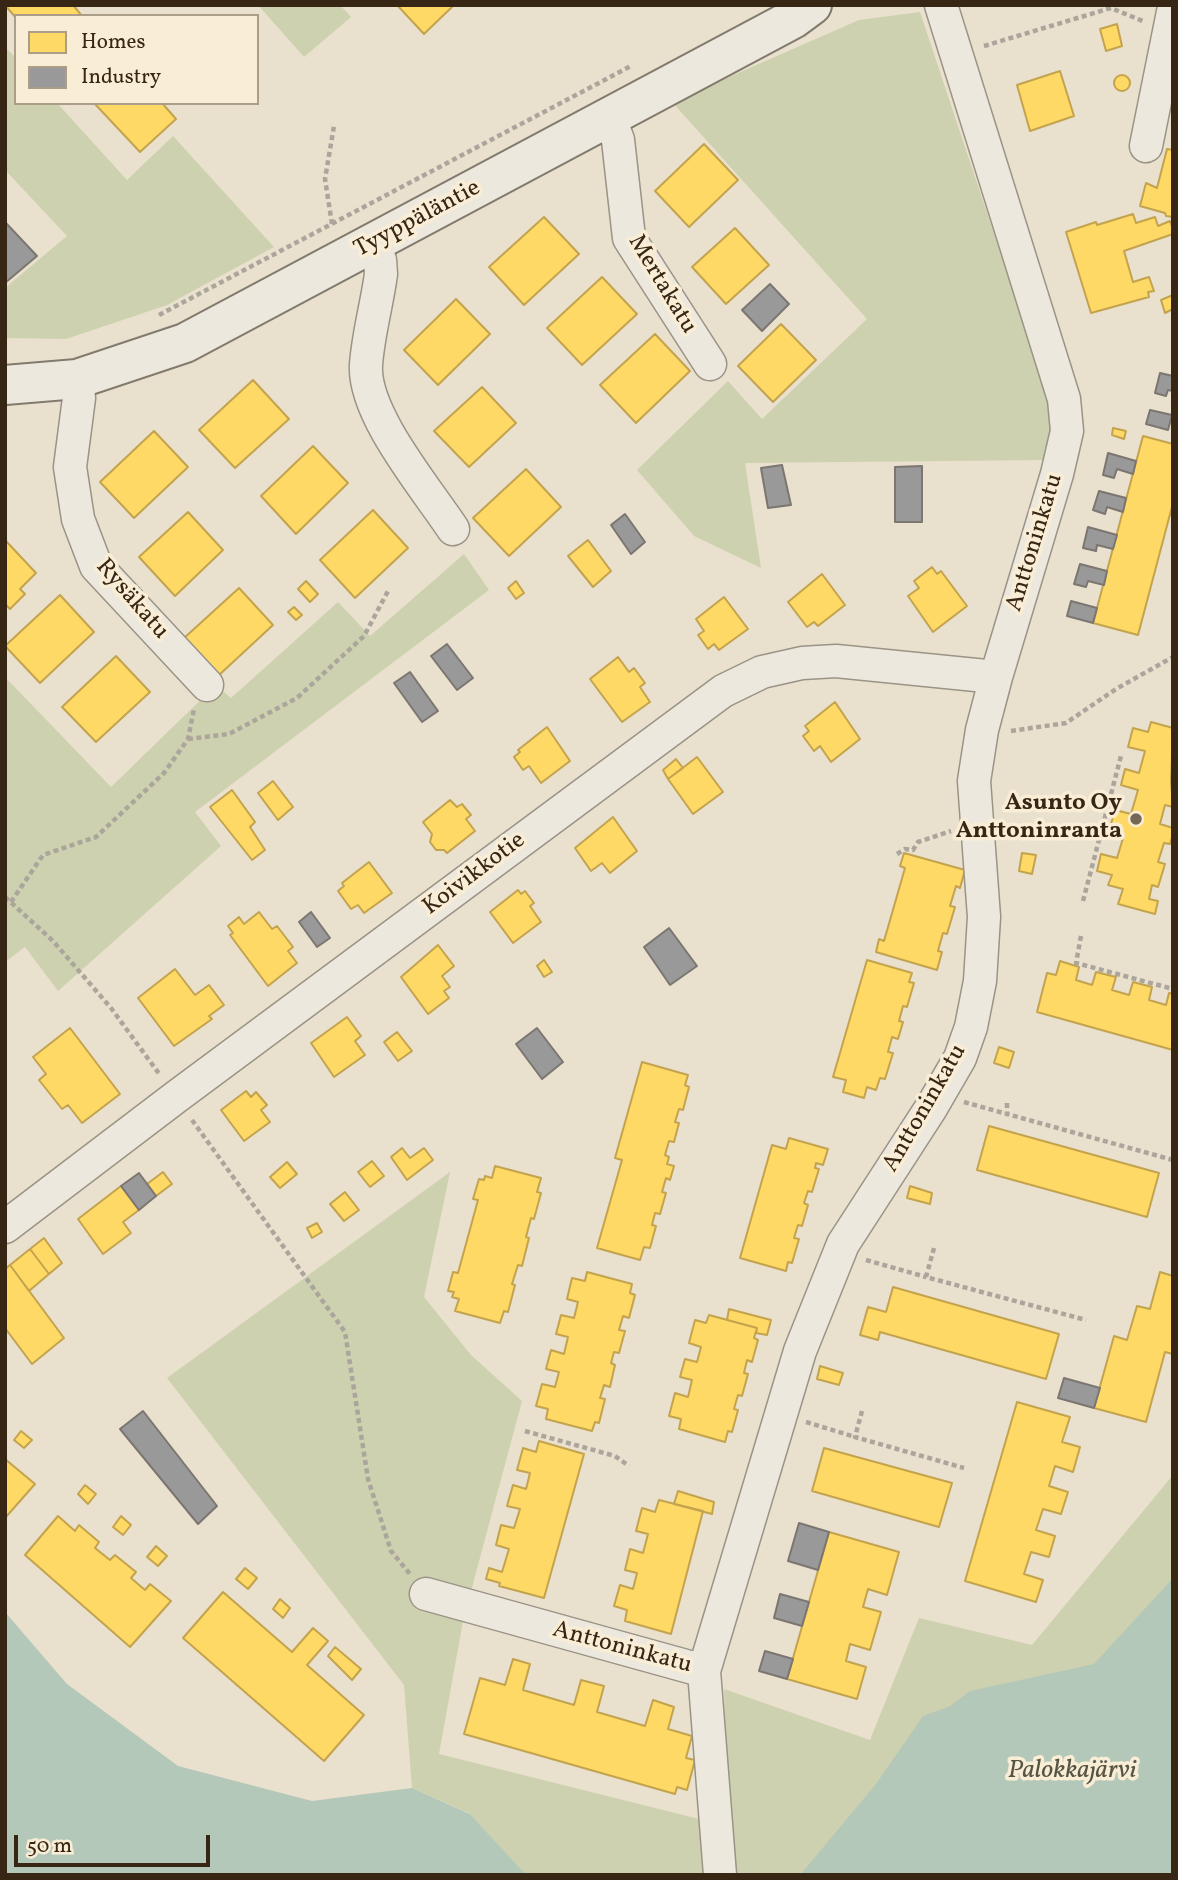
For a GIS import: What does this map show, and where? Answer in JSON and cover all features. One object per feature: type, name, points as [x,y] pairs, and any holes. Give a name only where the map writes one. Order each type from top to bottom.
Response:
[{"type":"street","name":"Tyyppäläntie","points":[[5,385],[77,379],[185,342],[610,118],[793,19],[812,5]]},
{"type":"street","name":"Anttoninkatu","points":[[426,1594],[704,1671],[800,1350],[843,1244],[931,1108],[960,1058],[971,1027],[980,981],[984,917],[975,780],[982,730],[1068,430],[1064,399],[941,5]]},
{"type":"street","points":[[1146,146],[1170,22]]},
{"type":"street","name":"Mertakatu","points":[[610,118],[618,140],[629,238],[710,365]]},
{"type":"street","points":[[372,245],[380,260],[381,274],[366,366],[368,390],[381,423],[453,529]]},
{"type":"street","name":"Rysäkatu","points":[[77,379],[79,398],[70,467],[78,519],[96,566],[203,681]]},
{"type":"street","name":"Koivikkotie","points":[[5,1227],[723,691],[762,672],[802,663],[836,661],[996,677]]},
{"type":"street","points":[[704,1671],[720,1875]]},
{"type":"path","points":[[975,49],[1111,8],[1170,22]]},
{"type":"path","points":[[157,316],[641,61]]},
{"type":"path","points":[[332,224],[325,179],[334,126]]},
{"type":"path","points":[[188,738],[229,734],[296,698],[365,636],[388,590]]},
{"type":"path","points":[[1003,733],[1066,723],[1116,689],[1173,657]]},
{"type":"path","points":[[11,902],[43,855],[96,837],[164,773],[188,738],[203,681]]},
{"type":"path","points":[[1083,901],[1121,756]]},
{"type":"path","points":[[897,854],[905,849],[913,850],[918,842],[952,831]]},
{"type":"path","points":[[5,897],[53,941],[111,1008],[345,1332],[368,1479],[391,1551],[426,1594]]},
{"type":"path","points":[[1081,936],[1076,963],[1173,989]]},
{"type":"path","points":[[952,1099],[1173,1160]]},
{"type":"path","points":[[1007,1103],[1007,1114]]},
{"type":"path","points":[[926,1277],[933,1248]]},
{"type":"path","points":[[865,1260],[1086,1321]]},
{"type":"path","points":[[855,1437],[862,1411]]},
{"type":"path","points":[[793,1418],[964,1468]]},
{"type":"path","points":[[525,1431],[615,1456],[629,1466]]},
{"type":"shaded area","points":[[258,5],[340,5],[351,17],[304,57]]},
{"type":"shaded area","points":[[920,12],[1053,411],[1053,436],[1045,460],[745,463],[761,568],[694,536],[637,470],[728,381],[762,419],[867,319],[672,102],[859,20]]},
{"type":"shaded area","points":[[5,47],[14,56],[14,105],[59,105],[127,180],[173,136],[274,247],[167,305],[66,339],[5,338],[5,288],[67,236],[5,170]]},
{"type":"shaded area","points":[[464,554],[489,590],[195,812],[221,846],[58,991],[25,947],[5,962],[5,677],[111,787],[216,685],[231,698],[338,602],[370,636]]},
{"type":"shaded area","points":[[450,1172],[424,1297],[471,1355],[522,1401],[463,1621],[439,1754],[727,1826],[724,1689],[870,1740],[919,1618],[1032,1645],[1173,1475],[1173,1729],[1061,1875],[525,1875],[469,1813],[412,1788],[404,1685],[167,1378]]},
{"type":"water","name":"Palokkajärvi","points":[[1173,1578],[1173,1875],[800,1875],[876,1784],[923,1716],[950,1706],[970,1691],[1094,1664]]},
{"type":"water","points":[[5,1612],[67,1684],[178,1766],[312,1801],[412,1788],[470,1814],[526,1875],[5,1875]]},
{"type":"building: Homes","points":[[5,5],[73,5],[80,14],[14,14]]},
{"type":"building: Homes","points":[[397,5],[454,5],[424,34]]},
{"type":"building: Homes","points":[[1117,24],[1122,46],[1106,51],[1100,29]]},
{"type":"building: Homes","points":[[1060,71],[1074,116],[1030,131],[1017,85]]},
{"type":"building: Homes","points":[[1122,75],[1128,77],[1128,89],[1122,91],[1116,89],[1114,83],[1116,77]]},
{"type":"building: Homes","points":[[96,105],[164,105],[176,119],[140,152]]},
{"type":"building: Homes","points":[[704,144],[738,180],[689,227],[655,191]]},
{"type":"building: Homes","points":[[1167,149],[1173,150],[1173,217],[1140,206],[1146,183],[1157,188]]},
{"type":"building: Homes","points":[[1133,214],[1136,223],[1155,217],[1158,226],[1170,221],[1173,229],[1173,234],[1124,251],[1133,282],[1149,277],[1154,291],[1148,292],[1149,297],[1091,313],[1066,232]]},
{"type":"building: Homes","points":[[544,217],[579,254],[524,305],[489,267]]},
{"type":"building: Homes","points":[[735,228],[769,265],[726,304],[692,267]]},
{"type":"building: Homes","points":[[602,277],[637,314],[582,365],[547,328]]},
{"type":"building: Homes","points":[[1173,295],[1173,309],[1165,313],[1161,300]]},
{"type":"building: Homes","points":[[456,299],[490,334],[438,385],[404,350]]},
{"type":"building: Homes","points":[[781,324],[816,360],[773,402],[738,366]]},
{"type":"building: Homes","points":[[655,334],[690,371],[636,423],[600,385]]},
{"type":"building: Homes","points":[[253,380],[289,419],[235,468],[199,430]]},
{"type":"building: Homes","points":[[482,387],[516,423],[469,467],[434,431]]},
{"type":"building: Homes","points":[[1113,428],[1126,431],[1124,439],[1112,435]]},
{"type":"building: Homes","points":[[154,431],[188,467],[134,518],[100,482]]},
{"type":"building: Homes","points":[[1143,436],[1173,444],[1173,503],[1138,635],[1093,623]]},
{"type":"building: Homes","points":[[313,446],[348,483],[296,534],[261,496]]},
{"type":"building: Homes","points":[[526,469],[561,507],[509,556],[473,518]]},
{"type":"building: Homes","points":[[373,510],[408,548],[355,598],[320,560]]},
{"type":"building: Homes","points":[[188,512],[223,550],[175,596],[139,557]]},
{"type":"building: Homes","points":[[5,540],[36,573],[20,589],[25,594],[10,609],[5,604]]},
{"type":"building: Homes","points":[[588,540],[611,571],[593,587],[568,556]]},
{"type":"building: Homes","points":[[932,567],[937,574],[941,571],[967,606],[933,632],[908,596],[919,588],[914,581]]},
{"type":"building: Homes","points":[[822,574],[845,605],[818,626],[814,622],[807,627],[788,602]]},
{"type":"building: Homes","points":[[306,581],[318,594],[310,602],[298,589]]},
{"type":"building: Homes","points":[[516,581],[524,593],[516,599],[508,588]]},
{"type":"building: Homes","points":[[239,588],[273,625],[218,676],[183,639]]},
{"type":"building: Homes","points":[[60,595],[94,632],[40,683],[5,646]]},
{"type":"building: Homes","points":[[724,597],[748,629],[719,650],[714,644],[708,649],[698,635],[704,631],[696,619]]},
{"type":"building: Homes","points":[[294,607],[302,615],[296,620],[288,612]]},
{"type":"building: Homes","points":[[116,656],[150,692],[96,742],[62,707]]},
{"type":"building: Homes","points":[[618,657],[629,672],[634,668],[645,683],[640,687],[650,702],[622,722],[590,679]]},
{"type":"building: Homes","points":[[835,702],[860,739],[831,762],[820,746],[814,751],[803,736],[809,731],[805,726]]},
{"type":"building: Homes","name":"Asunto Oy Anttoninranta","points":[[1151,722],[1173,728],[1173,807],[1165,805],[1160,824],[1173,828],[1173,834],[1170,844],[1164,843],[1158,862],[1165,864],[1158,887],[1152,885],[1149,899],[1158,901],[1155,914],[1118,904],[1123,889],[1108,885],[1112,875],[1097,871],[1101,854],[1117,858],[1124,835],[1109,831],[1115,810],[1131,814],[1138,790],[1121,785],[1125,769],[1139,773],[1145,751],[1128,747],[1133,728],[1148,732]]},
{"type":"building: Homes","points":[[547,727],[570,761],[541,783],[529,766],[523,770],[514,757],[520,752],[518,750]]},
{"type":"building: Homes","points":[[697,757],[723,792],[693,814],[668,779]]},
{"type":"building: Homes","points":[[676,759],[683,768],[668,779],[663,770]]},
{"type":"building: Homes","points":[[273,781],[293,807],[278,820],[258,793]]},
{"type":"building: Homes","points":[[232,790],[255,822],[250,827],[265,850],[252,860],[210,807]]},
{"type":"building: Homes","points":[[450,800],[457,807],[462,804],[471,815],[466,819],[475,831],[447,853],[444,850],[436,850],[430,842],[432,834],[423,822]]},
{"type":"building: Homes","points":[[613,817],[637,851],[610,873],[602,863],[591,871],[575,848]]},
{"type":"building: Homes","points":[[904,853],[965,870],[960,888],[956,886],[950,906],[955,907],[947,934],[943,933],[937,970],[876,952],[879,939],[884,941],[905,868],[900,866]]},
{"type":"building: Homes","points":[[1022,853],[1036,855],[1032,874],[1019,871]]},
{"type":"building: Homes","points":[[369,862],[392,893],[364,913],[358,905],[351,909],[338,891],[344,886],[342,883]]},
{"type":"building: Homes","points":[[518,890],[521,894],[525,891],[534,903],[530,906],[541,922],[513,943],[490,912]]},
{"type":"building: Homes","points":[[259,912],[272,929],[277,926],[293,947],[288,951],[297,963],[268,986],[230,935],[233,933],[228,926],[239,917],[244,924]]},
{"type":"building: Homes","points":[[438,945],[454,966],[442,976],[450,987],[444,991],[449,998],[428,1014],[401,977]]},
{"type":"building: Homes","points":[[544,960],[552,972],[544,977],[537,966]]},
{"type":"building: Homes","points":[[867,960],[912,973],[909,982],[914,983],[907,1007],[903,1006],[899,1021],[903,1022],[898,1039],[892,1037],[888,1052],[893,1053],[885,1079],[880,1078],[876,1090],[867,1087],[864,1098],[843,1092],[846,1080],[833,1077]]},
{"type":"building: Homes","points":[[1060,961],[1079,967],[1076,980],[1092,985],[1096,972],[1116,977],[1112,990],[1129,995],[1133,982],[1152,987],[1149,1000],[1166,1005],[1169,993],[1173,994],[1173,1050],[1037,1012],[1047,973],[1056,975]]},
{"type":"building: Homes","points":[[175,969],[195,995],[209,985],[224,1005],[209,1016],[212,1019],[174,1046],[138,998]]},
{"type":"building: Homes","points":[[347,1017],[361,1036],[355,1041],[365,1055],[334,1077],[311,1043]]},
{"type":"building: Homes","points":[[70,1028],[120,1094],[82,1123],[68,1105],[62,1109],[39,1080],[46,1074],[33,1057]]},
{"type":"building: Homes","points":[[397,1032],[412,1051],[398,1061],[384,1042]]},
{"type":"building: Homes","points":[[999,1047],[1014,1052],[1009,1068],[994,1063]]},
{"type":"building: Homes","points":[[642,1062],[688,1075],[685,1085],[689,1087],[683,1110],[679,1109],[675,1122],[679,1123],[674,1142],[669,1141],[665,1155],[669,1157],[667,1164],[674,1166],[670,1180],[666,1178],[662,1192],[666,1193],[660,1214],[655,1213],[652,1225],[656,1226],[650,1248],[644,1247],[640,1260],[597,1248],[622,1160],[615,1158]]},
{"type":"building: Homes","points":[[246,1091],[251,1097],[256,1092],[267,1105],[261,1110],[270,1122],[244,1141],[221,1110]]},
{"type":"building: Homes","points":[[989,1126],[1159,1173],[1147,1217],[977,1170]]},
{"type":"building: Homes","points":[[789,1138],[828,1149],[823,1165],[816,1163],[815,1168],[819,1169],[812,1192],[808,1191],[804,1203],[808,1205],[802,1226],[798,1225],[794,1238],[799,1239],[792,1263],[788,1262],[786,1271],[740,1258],[772,1145],[786,1149]]},
{"type":"building: Homes","points":[[402,1148],[410,1158],[424,1148],[433,1160],[407,1180],[391,1157]]},
{"type":"building: Homes","points":[[372,1161],[384,1176],[370,1187],[358,1172]]},
{"type":"building: Homes","points":[[287,1162],[297,1174],[280,1188],[270,1177]]},
{"type":"building: Homes","points":[[495,1166],[541,1178],[537,1192],[541,1193],[526,1237],[529,1238],[522,1266],[518,1265],[508,1312],[504,1311],[500,1323],[455,1311],[459,1299],[452,1297],[454,1292],[448,1291],[453,1272],[458,1273],[478,1200],[473,1199],[479,1179],[484,1180],[485,1176],[492,1178]]},
{"type":"building: Homes","points":[[163,1172],[172,1184],[156,1196],[147,1184]]},
{"type":"building: Homes","points":[[121,1186],[139,1210],[123,1222],[131,1233],[103,1254],[78,1219]]},
{"type":"building: Homes","points":[[910,1186],[932,1193],[930,1204],[907,1198]]},
{"type":"building: Homes","points":[[345,1192],[359,1210],[344,1221],[330,1204]]},
{"type":"building: Homes","points":[[317,1223],[322,1232],[312,1238],[307,1228]]},
{"type":"building: Homes","points":[[44,1238],[62,1263],[49,1274],[30,1249]]},
{"type":"building: Homes","points":[[30,1249],[49,1274],[29,1291],[10,1265]]},
{"type":"building: Homes","points":[[10,1265],[64,1338],[32,1364],[5,1328],[5,1269]]},
{"type":"building: Homes","points":[[587,1272],[632,1284],[630,1293],[635,1295],[629,1318],[623,1316],[619,1330],[625,1331],[619,1353],[614,1352],[611,1363],[615,1365],[610,1387],[604,1385],[600,1398],[605,1399],[599,1423],[595,1422],[592,1431],[546,1419],[548,1409],[536,1406],[542,1384],[555,1387],[559,1372],[546,1369],[551,1350],[564,1354],[568,1337],[556,1334],[561,1315],[574,1318],[578,1302],[567,1299],[572,1278],[585,1281]]},
{"type":"building: Homes","points":[[1160,1272],[1173,1276],[1173,1354],[1165,1352],[1146,1422],[1094,1408],[1114,1336],[1127,1340],[1137,1306],[1150,1309]]},
{"type":"building: Homes","points":[[893,1287],[1059,1334],[1046,1379],[880,1332],[878,1340],[860,1335],[868,1307],[886,1312]]},
{"type":"building: Homes","points":[[729,1309],[771,1320],[767,1335],[756,1333],[757,1328],[727,1320]]},
{"type":"building: Homes","points":[[709,1315],[757,1328],[754,1338],[758,1340],[752,1362],[747,1360],[744,1373],[748,1374],[742,1396],[738,1395],[734,1409],[738,1410],[732,1432],[728,1431],[725,1442],[679,1429],[681,1419],[669,1416],[675,1393],[688,1397],[692,1380],[680,1377],[685,1359],[697,1362],[701,1347],[689,1343],[695,1320],[706,1323]]},
{"type":"building: Homes","points":[[820,1366],[843,1373],[839,1385],[817,1379]]},
{"type":"building: Homes","points":[[1017,1402],[1070,1417],[1062,1442],[1080,1447],[1073,1472],[1055,1466],[1049,1486],[1068,1492],[1061,1514],[1043,1509],[1036,1530],[1055,1536],[1049,1557],[1031,1552],[1024,1574],[1043,1580],[1036,1602],[965,1581]]},
{"type":"building: Homes","points":[[21,1431],[32,1440],[24,1448],[14,1440]]},
{"type":"building: Homes","points":[[539,1441],[584,1454],[544,1598],[499,1586],[500,1583],[486,1579],[489,1568],[502,1572],[509,1549],[496,1545],[501,1525],[514,1528],[520,1509],[507,1506],[513,1485],[526,1489],[530,1473],[517,1470],[523,1448],[536,1452]]},
{"type":"building: Homes","points":[[824,1448],[952,1483],[939,1527],[812,1491]]},
{"type":"building: Homes","points":[[5,1459],[35,1484],[5,1518]]},
{"type":"building: Homes","points":[[85,1485],[96,1494],[88,1504],[78,1494]]},
{"type":"building: Homes","points":[[678,1491],[714,1502],[712,1514],[674,1504]]},
{"type":"building: Homes","points":[[659,1500],[703,1511],[671,1634],[625,1621],[627,1610],[614,1606],[620,1585],[633,1589],[637,1573],[625,1570],[630,1549],[643,1553],[648,1534],[636,1531],[642,1508],[655,1512]]},
{"type":"building: Homes","points":[[58,1516],[75,1531],[79,1525],[99,1542],[95,1548],[110,1560],[115,1555],[136,1572],[131,1578],[145,1590],[150,1584],[171,1601],[130,1647],[25,1555]]},
{"type":"building: Homes","points":[[121,1516],[131,1525],[123,1535],[113,1527]]},
{"type":"building: Homes","points":[[829,1532],[899,1552],[887,1595],[868,1589],[863,1607],[881,1612],[870,1650],[850,1644],[846,1661],[866,1667],[857,1699],[787,1679]]},
{"type":"building: Homes","points":[[156,1546],[167,1556],[158,1566],[147,1557]]},
{"type":"building: Homes","points":[[245,1568],[257,1578],[248,1589],[236,1579]]},
{"type":"building: Homes","points":[[223,1592],[292,1652],[313,1628],[328,1641],[307,1665],[364,1715],[324,1761],[183,1638]]},
{"type":"building: Homes","points":[[280,1599],[290,1608],[283,1618],[273,1609]]},
{"type":"building: Homes","points":[[335,1647],[361,1669],[352,1680],[328,1656]]},
{"type":"building: Homes","points":[[513,1659],[530,1664],[523,1690],[574,1705],[581,1680],[604,1686],[597,1712],[645,1726],[653,1700],[674,1707],[668,1729],[692,1736],[686,1758],[695,1760],[687,1790],[677,1787],[675,1794],[464,1734],[480,1678],[505,1685]]},
{"type":"building: Industry","points":[[5,222],[37,256],[5,283]]},
{"type":"building: Industry","points":[[770,284],[789,304],[762,331],[742,310]]},
{"type":"building: Industry","points":[[1160,373],[1173,376],[1173,391],[1168,390],[1166,396],[1155,393]]},
{"type":"building: Industry","points":[[1150,410],[1172,415],[1168,430],[1146,424]]},
{"type":"building: Industry","points":[[1108,453],[1136,461],[1133,474],[1117,469],[1114,478],[1103,475]]},
{"type":"building: Industry","points":[[782,465],[791,505],[768,508],[761,468]]},
{"type":"building: Industry","points":[[922,466],[922,522],[895,522],[895,467]]},
{"type":"building: Industry","points":[[1099,491],[1126,498],[1123,512],[1107,507],[1105,514],[1093,510]]},
{"type":"building: Industry","points":[[625,514],[645,542],[631,554],[611,525]]},
{"type":"building: Industry","points":[[1088,527],[1117,535],[1113,549],[1097,545],[1096,551],[1083,548]]},
{"type":"building: Industry","points":[[1080,564],[1107,571],[1104,585],[1088,581],[1086,587],[1074,584]]},
{"type":"building: Industry","points":[[1071,601],[1097,608],[1093,623],[1067,616]]},
{"type":"building: Industry","points":[[447,644],[473,678],[457,690],[431,656]]},
{"type":"building: Industry","points":[[410,672],[438,711],[422,722],[394,683]]},
{"type":"building: Industry","points":[[311,912],[330,938],[317,947],[299,922]]},
{"type":"building: Industry","points":[[669,928],[697,966],[670,985],[644,947]]},
{"type":"building: Industry","points":[[537,1028],[563,1062],[542,1079],[516,1044]]},
{"type":"building: Industry","points":[[139,1173],[156,1196],[139,1210],[121,1186]]},
{"type":"building: Industry","points":[[1064,1378],[1100,1388],[1094,1408],[1058,1398]]},
{"type":"building: Industry","points":[[143,1411],[217,1506],[198,1524],[120,1429]]},
{"type":"building: Industry","points":[[799,1523],[829,1532],[818,1570],[788,1561]]},
{"type":"building: Industry","points":[[780,1594],[809,1602],[802,1626],[774,1618]]},
{"type":"building: Industry","points":[[765,1651],[793,1659],[787,1679],[759,1671]]},
{"type":"place","name":"Asunto Oy Anttoninranta","points":[[1136,819]]}]
